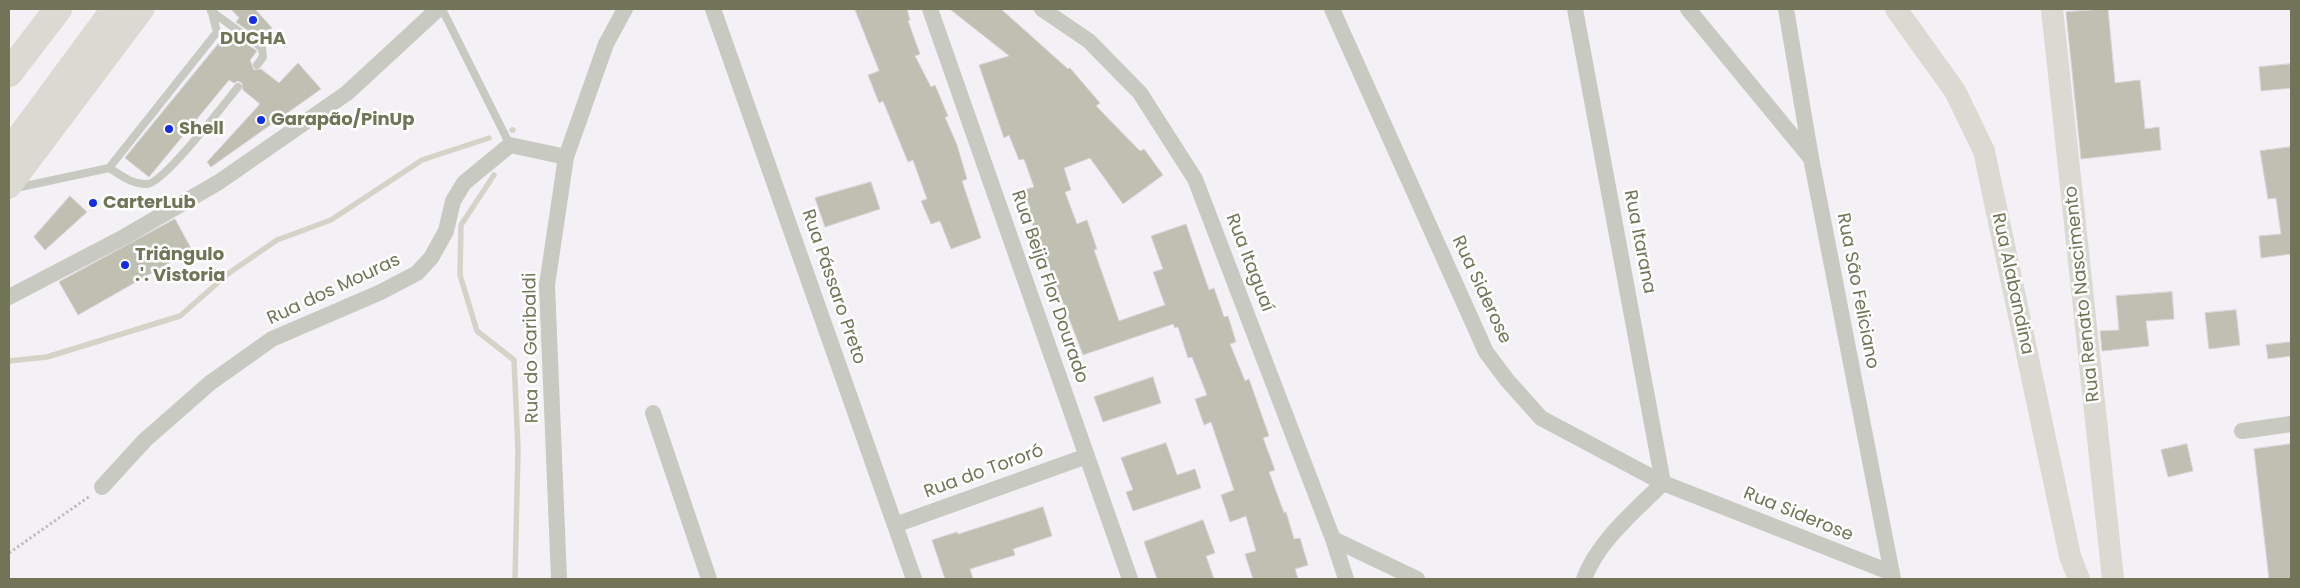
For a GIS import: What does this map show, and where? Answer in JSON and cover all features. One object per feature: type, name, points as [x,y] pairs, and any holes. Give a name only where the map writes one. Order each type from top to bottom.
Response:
[{"type":"highway","points":[[9,73],[58,9]]},
{"type":"highway","points":[[9,153],[115,9]]},
{"type":"main road","points":[[9,186],[142,9]]},
{"type":"street","points":[[9,297],[124,237],[219,182],[347,93],[438,9]]},
{"type":"street","name":"Rua do Garibaldi","points":[[558,579],[547,285],[566,157],[606,44],[625,9]]},
{"type":"street","name":"Rua Pássaro Preto","points":[[713,9],[914,579]]},
{"type":"street","name":"Rua Beija Flor Dourado","points":[[930,9],[1130,579]]},
{"type":"street","name":"Rua Itaguaí","points":[[1042,9],[1089,40],[1140,93],[1195,179],[1333,539],[1346,579]]},
{"type":"street","name":"Rua Siderose","points":[[1332,9],[1486,352],[1507,380],[1541,418],[1663,483],[1892,576]]},
{"type":"street","name":"Rua Itarana","points":[[1575,9],[1663,483]]},
{"type":"street","points":[[1688,9],[1811,158]]},
{"type":"street","name":"Rua São Feliciano","points":[[1786,9],[1811,158],[1892,576]]},
{"type":"street","name":"Rua Alabandina","points":[[1896,9],[1955,91],[1984,151],[2070,556],[2079,579]]},
{"type":"street","name":"Rua Renato Nascimento","points":[[2052,9],[2113,579]]},
{"type":"street","points":[[510,145],[566,157]]},
{"type":"street","name":"Rua dos Mouras","points":[[102,487],[145,440],[210,383],[272,339],[381,292],[417,273],[431,258],[446,231],[453,201],[464,184],[510,145]]},
{"type":"street","points":[[653,413],[709,579]]},
{"type":"street","points":[[2242,431],[2291,424]]},
{"type":"street","name":"Rua do Tororó","points":[[896,525],[1086,456]]},
{"type":"street","points":[[1584,579],[1598,552],[1626,520],[1663,483]]},
{"type":"street","points":[[1333,539],[1417,579]]},
{"type":"lane","points":[[442,9],[510,145]]},
{"type":"lane","points":[[211,10],[262,48],[263,57],[257,65]]},
{"type":"lane","points":[[9,190],[109,168],[217,32],[211,10]]},
{"type":"lane","points":[[109,168],[136,184],[150,184],[167,172],[238,87]]},
{"type":"path","points":[[9,553],[102,487]]},
{"type":"building","name":"DUCHA","points":[[231,9],[255,9],[272,28],[259,39],[236,22],[239,18]]},
{"type":"building","points":[[855,9],[907,9],[910,20],[908,21],[920,54],[915,56],[931,87],[935,85],[948,116],[945,117],[957,145],[967,179],[962,181],[981,238],[951,249],[940,221],[931,224],[921,201],[927,199],[913,160],[908,162],[883,101],[879,103],[868,75],[879,71]]},
{"type":"building","points":[[950,9],[1001,9],[1068,69],[1070,68],[1100,103],[1096,106],[1140,151],[1144,149],[1163,175],[1123,204],[1090,158],[1064,168],[1071,190],[1065,192],[1077,224],[1087,220],[1097,249],[1094,250],[1119,321],[1165,305],[1153,272],[1163,269],[1151,236],[1186,224],[1209,290],[1214,288],[1224,317],[1228,316],[1236,342],[1230,344],[1245,381],[1249,379],[1269,436],[1263,438],[1275,470],[1269,472],[1284,513],[1286,512],[1294,539],[1300,538],[1308,565],[1295,569],[1298,579],[1253,579],[1245,554],[1256,551],[1246,516],[1230,522],[1221,495],[1234,490],[1211,422],[1204,425],[1195,399],[1207,395],[1192,357],[1188,358],[1178,327],[1175,328],[1173,324],[1083,355],[1049,266],[1047,266],[1027,209],[1030,208],[1024,190],[1034,187],[1024,159],[1019,160],[1009,135],[1004,138],[979,65],[1009,56]]},
{"type":"building","points":[[2108,9],[2115,83],[2140,80],[2145,129],[2159,127],[2161,150],[2081,159],[2066,12]]},
{"type":"building","name":"Shell","points":[[229,31],[257,51],[250,60],[254,70],[261,69],[279,83],[298,63],[321,89],[211,167],[207,162],[260,104],[243,90],[242,83],[238,81],[234,83],[229,80],[149,177],[125,158]]},
{"type":"building","points":[[2291,64],[2291,88],[2261,91],[2259,67]]},
{"type":"building","points":[[2291,147],[2291,254],[2261,258],[2259,236],[2281,234],[2276,198],[2268,199],[2260,151]]},
{"type":"building","points":[[871,182],[880,209],[825,227],[815,198]]},
{"type":"building","points":[[70,196],[87,212],[45,250],[34,237]]},
{"type":"building","name":"Triângulo .'. Vistoria","points":[[175,219],[192,250],[78,315],[59,282]]},
{"type":"building","points":[[2172,292],[2174,319],[2146,321],[2149,346],[2102,351],[2100,331],[2119,330],[2116,296]]},
{"type":"building","points":[[2236,310],[2240,345],[2209,349],[2205,313]]},
{"type":"building","points":[[2291,342],[2291,356],[2268,359],[2266,345]]},
{"type":"building","points":[[1153,377],[1161,403],[1103,422],[1094,397]]},
{"type":"building","points":[[1166,443],[1177,475],[1195,469],[1201,488],[1133,511],[1126,492],[1133,490],[1121,458]]},
{"type":"building","points":[[2187,444],[2193,471],[2168,477],[2161,450]]},
{"type":"building","points":[[2291,444],[2291,579],[2269,579],[2254,449]]},
{"type":"building","points":[[1043,507],[1052,536],[1013,549],[1015,555],[970,569],[973,579],[945,579],[932,540],[957,532],[958,534]]},
{"type":"building","points":[[1203,520],[1215,553],[1206,556],[1214,579],[1157,579],[1144,542]]},
{"type":"waterway","points":[[9,361],[47,357],[180,316],[229,273],[277,240],[331,220],[422,160],[489,138]]},
{"type":"waterway","points":[[494,175],[461,225],[460,275],[477,331],[514,360],[518,449],[515,579]]},
{"type":"place","name":"DUCHA","points":[[253,20]]},
{"type":"place","name":"Garapão/PinUp","points":[[261,120]]},
{"type":"place","name":"Shell","points":[[169,129]]},
{"type":"place","name":"CarterLub","points":[[93,203]]},
{"type":"place","name":"Triângulo .'. Vistoria","points":[[125,265]]}]
